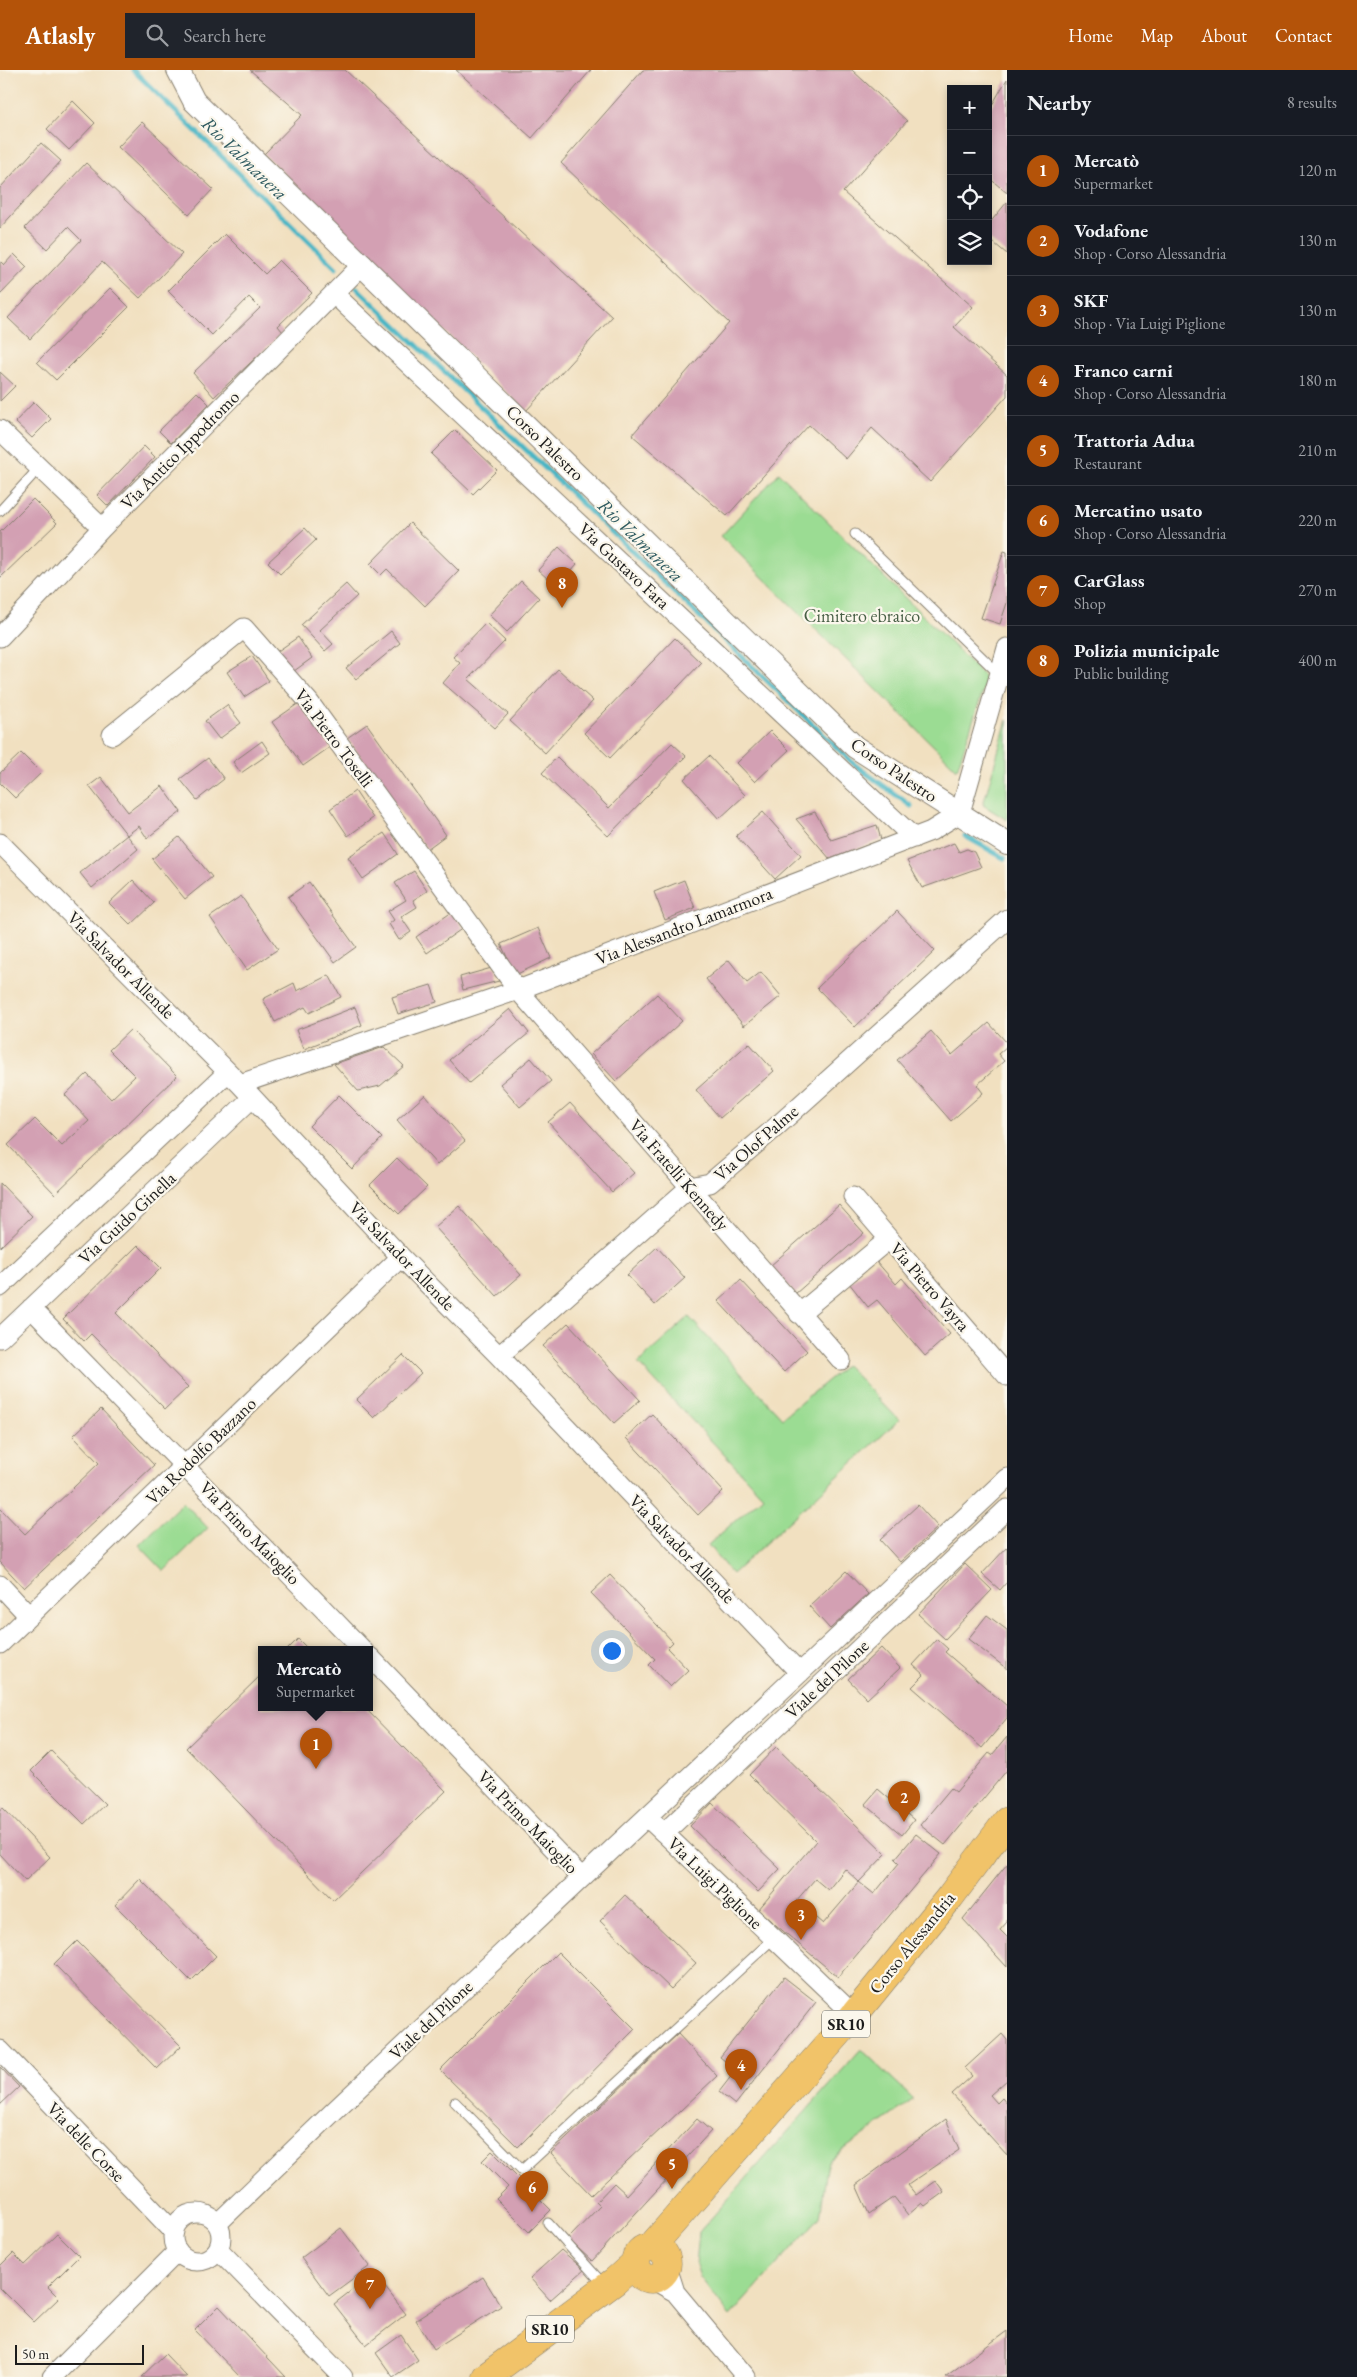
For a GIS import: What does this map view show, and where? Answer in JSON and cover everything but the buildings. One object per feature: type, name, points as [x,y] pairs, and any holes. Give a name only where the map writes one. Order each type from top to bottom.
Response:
[{"type":"main road","name":"Corso Alessandria","points":[[645,2273],[675,2220],[854,2015],[950,1898],[1007,1821]]},
{"type":"main road","name":"SR10","points":[[486,2377],[645,2273]]},
{"type":"street","name":"Corso Palestro","points":[[178,70],[194,101],[356,271],[855,747],[1007,844]]},
{"type":"street","name":"Via Antico Ippodromo","points":[[0,637],[102,528],[356,271]]},
{"type":"street","name":"Via Gustavo Fara","points":[[334,294],[914,838]]},
{"type":"street","points":[[0,431],[102,528]]},
{"type":"street","name":"Via Pietro Toselli","points":[[112,735],[244,628],[309,702],[518,990]]},
{"type":"street","points":[[960,813],[1007,648]]},
{"type":"street","name":"Via Alessandro Lamarmora","points":[[240,1085],[518,990],[914,838],[960,813]]},
{"type":"street","name":"Via Salvador Allende","points":[[0,843],[240,1085],[401,1257],[499,1356],[800,1673]]},
{"type":"street","name":"Via Olof Palme","points":[[499,1356],[690,1187],[710,1183],[776,1128],[1007,919]]},
{"type":"street","name":"Via Fratelli Kennedy","points":[[518,990],[841,1360]]},
{"type":"street","name":"Via Guido Ginella","points":[[0,1287],[240,1085]]},
{"type":"street","name":"Via Guido Ginella","points":[[0,1338],[31,1308],[240,1085]]},
{"type":"street","name":"Via Pietro Vayra","points":[[853,1197],[1007,1376]]},
{"type":"street","points":[[799,1314],[889,1238]]},
{"type":"street","name":"Via Rodolfo Bazzano","points":[[0,1644],[186,1467],[401,1257]]},
{"type":"street","name":"Via Primo Maioglio","points":[[31,1308],[359,1646]]},
{"type":"street","name":"Viale del Pilone","points":[[217,2224],[1007,1478]]},
{"type":"street","name":"Viale del Pilone","points":[[664,1833],[1007,1509]]},
{"type":"street","points":[[0,1586],[29,1616]]},
{"type":"street","name":"Via Primo Maioglio","points":[[373,1660],[582,1878]]},
{"type":"street","points":[[647,1817],[664,1833]]},
{"type":"street","name":"Via Luigi Piglione","points":[[664,1833],[854,2015]]},
{"type":"street","name":"Via delle Corse","points":[[0,2050],[174,2232]]},
{"type":"street","points":[[189,2214],[205,2214],[217,2224],[221,2236],[218,2249],[206,2259],[190,2260],[178,2251],[173,2239],[176,2224],[189,2214]]},
{"type":"street","points":[[218,2249],[343,2377]]},
{"type":"street","points":[[52,2377],[178,2251]]},
{"type":"street","points":[[645,2273],[746,2377]]},
{"type":"lane","points":[[0,510],[39,468]]},
{"type":"lane","points":[[855,534],[999,674]]},
{"type":"lane","points":[[455,2102],[522,2170],[773,1939]]},
{"type":"lane","points":[[548,2223],[645,2273]]},
{"type":"green space","name":"Cimitero ebraico","points":[[779,473],[987,679],[957,769],[721,536]]},
{"type":"green space","points":[[1007,720],[1007,820],[983,805]]},
{"type":"green space","points":[[689,1317],[782,1418],[846,1365],[899,1420],[732,1574],[708,1545],[763,1496],[638,1363]]},
{"type":"green space","points":[[183,1502],[208,1528],[164,1571],[139,1545]]},
{"type":"green space","points":[[861,2049],[914,2099],[828,2161],[820,2217],[730,2316],[700,2277],[696,2265],[699,2232]]},
{"type":"waterway","name":"Rio Valmanera","points":[[133,70],[336,268]]},
{"type":"waterway","name":"Rio Valmanera","points":[[357,288],[855,765],[911,806]]},
{"type":"waterway","name":"Rio Valmanera","points":[[965,836],[1004,858]]},
{"type":"place","name":"Polizia municipale","points":[[562,608]]},
{"type":"place","name":"Mercatò","points":[[316,1769]]},
{"type":"place","name":"Vodafone","points":[[904,1822]]},
{"type":"place","name":"SKF","points":[[801,1940]]},
{"type":"place","name":"Franco carni","points":[[741,2090]]},
{"type":"place","name":"Trattoria Adua","points":[[672,2189]]},
{"type":"place","name":"Mercatino usato","points":[[532,2212]]},
{"type":"place","name":"CarGlass","points":[[370,2309]]}]
